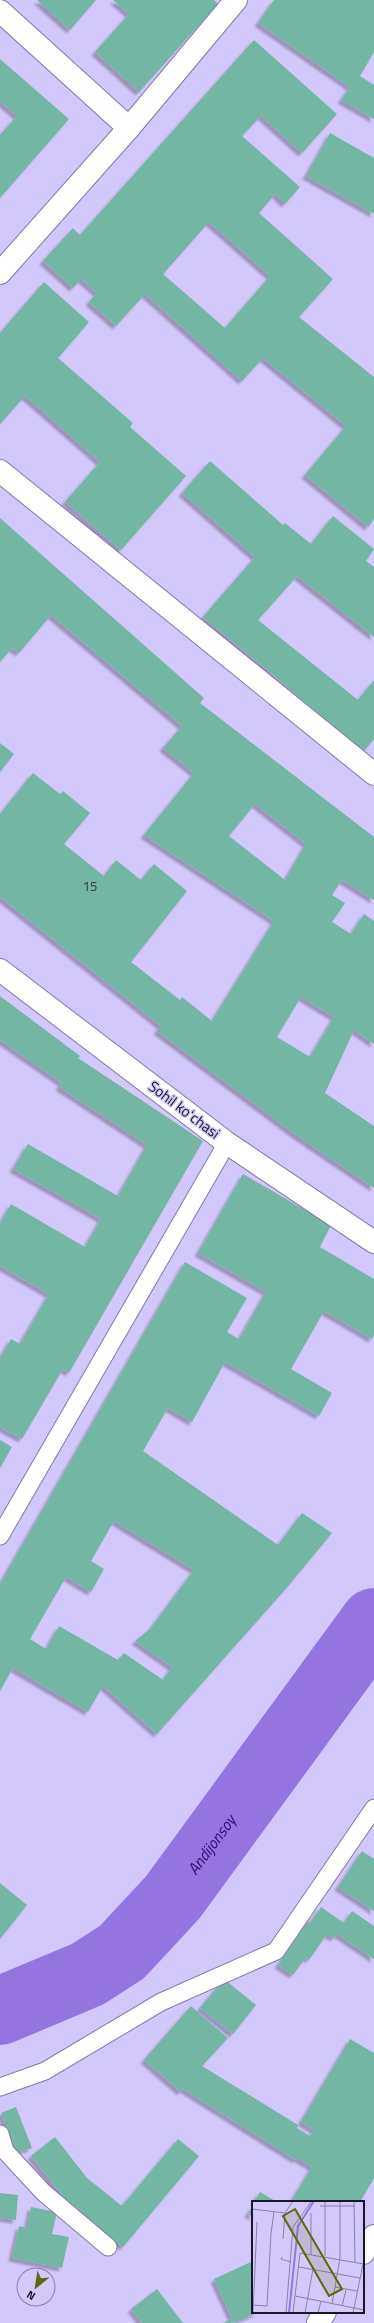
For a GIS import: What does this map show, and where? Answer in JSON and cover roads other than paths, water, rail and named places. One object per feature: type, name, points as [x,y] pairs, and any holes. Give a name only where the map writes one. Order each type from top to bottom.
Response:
[{"type":"street","points":[[0,273],[129,128],[236,0]]},
{"type":"street","points":[[0,11],[129,128]]},
{"type":"street","points":[[0,471],[374,774]]},
{"type":"street","name":"Sohil koʻchasi","points":[[0,970],[228,1142],[374,1242]]},
{"type":"street","points":[[364,2251],[374,2236]]},
{"type":"street","points":[[318,2323],[324,2313]]},
{"type":"lane","points":[[0,1536],[228,1142]]},
{"type":"lane","points":[[0,2087],[45,2071],[162,2002],[276,1950],[374,1808]]},
{"type":"lane","points":[[0,2134],[2,2153],[43,2192],[108,2247]]},
{"type":"waterway","name":"Andijonsoy","points":[[0,2011],[88,1974],[122,1952],[173,1897],[374,1622]]}]
